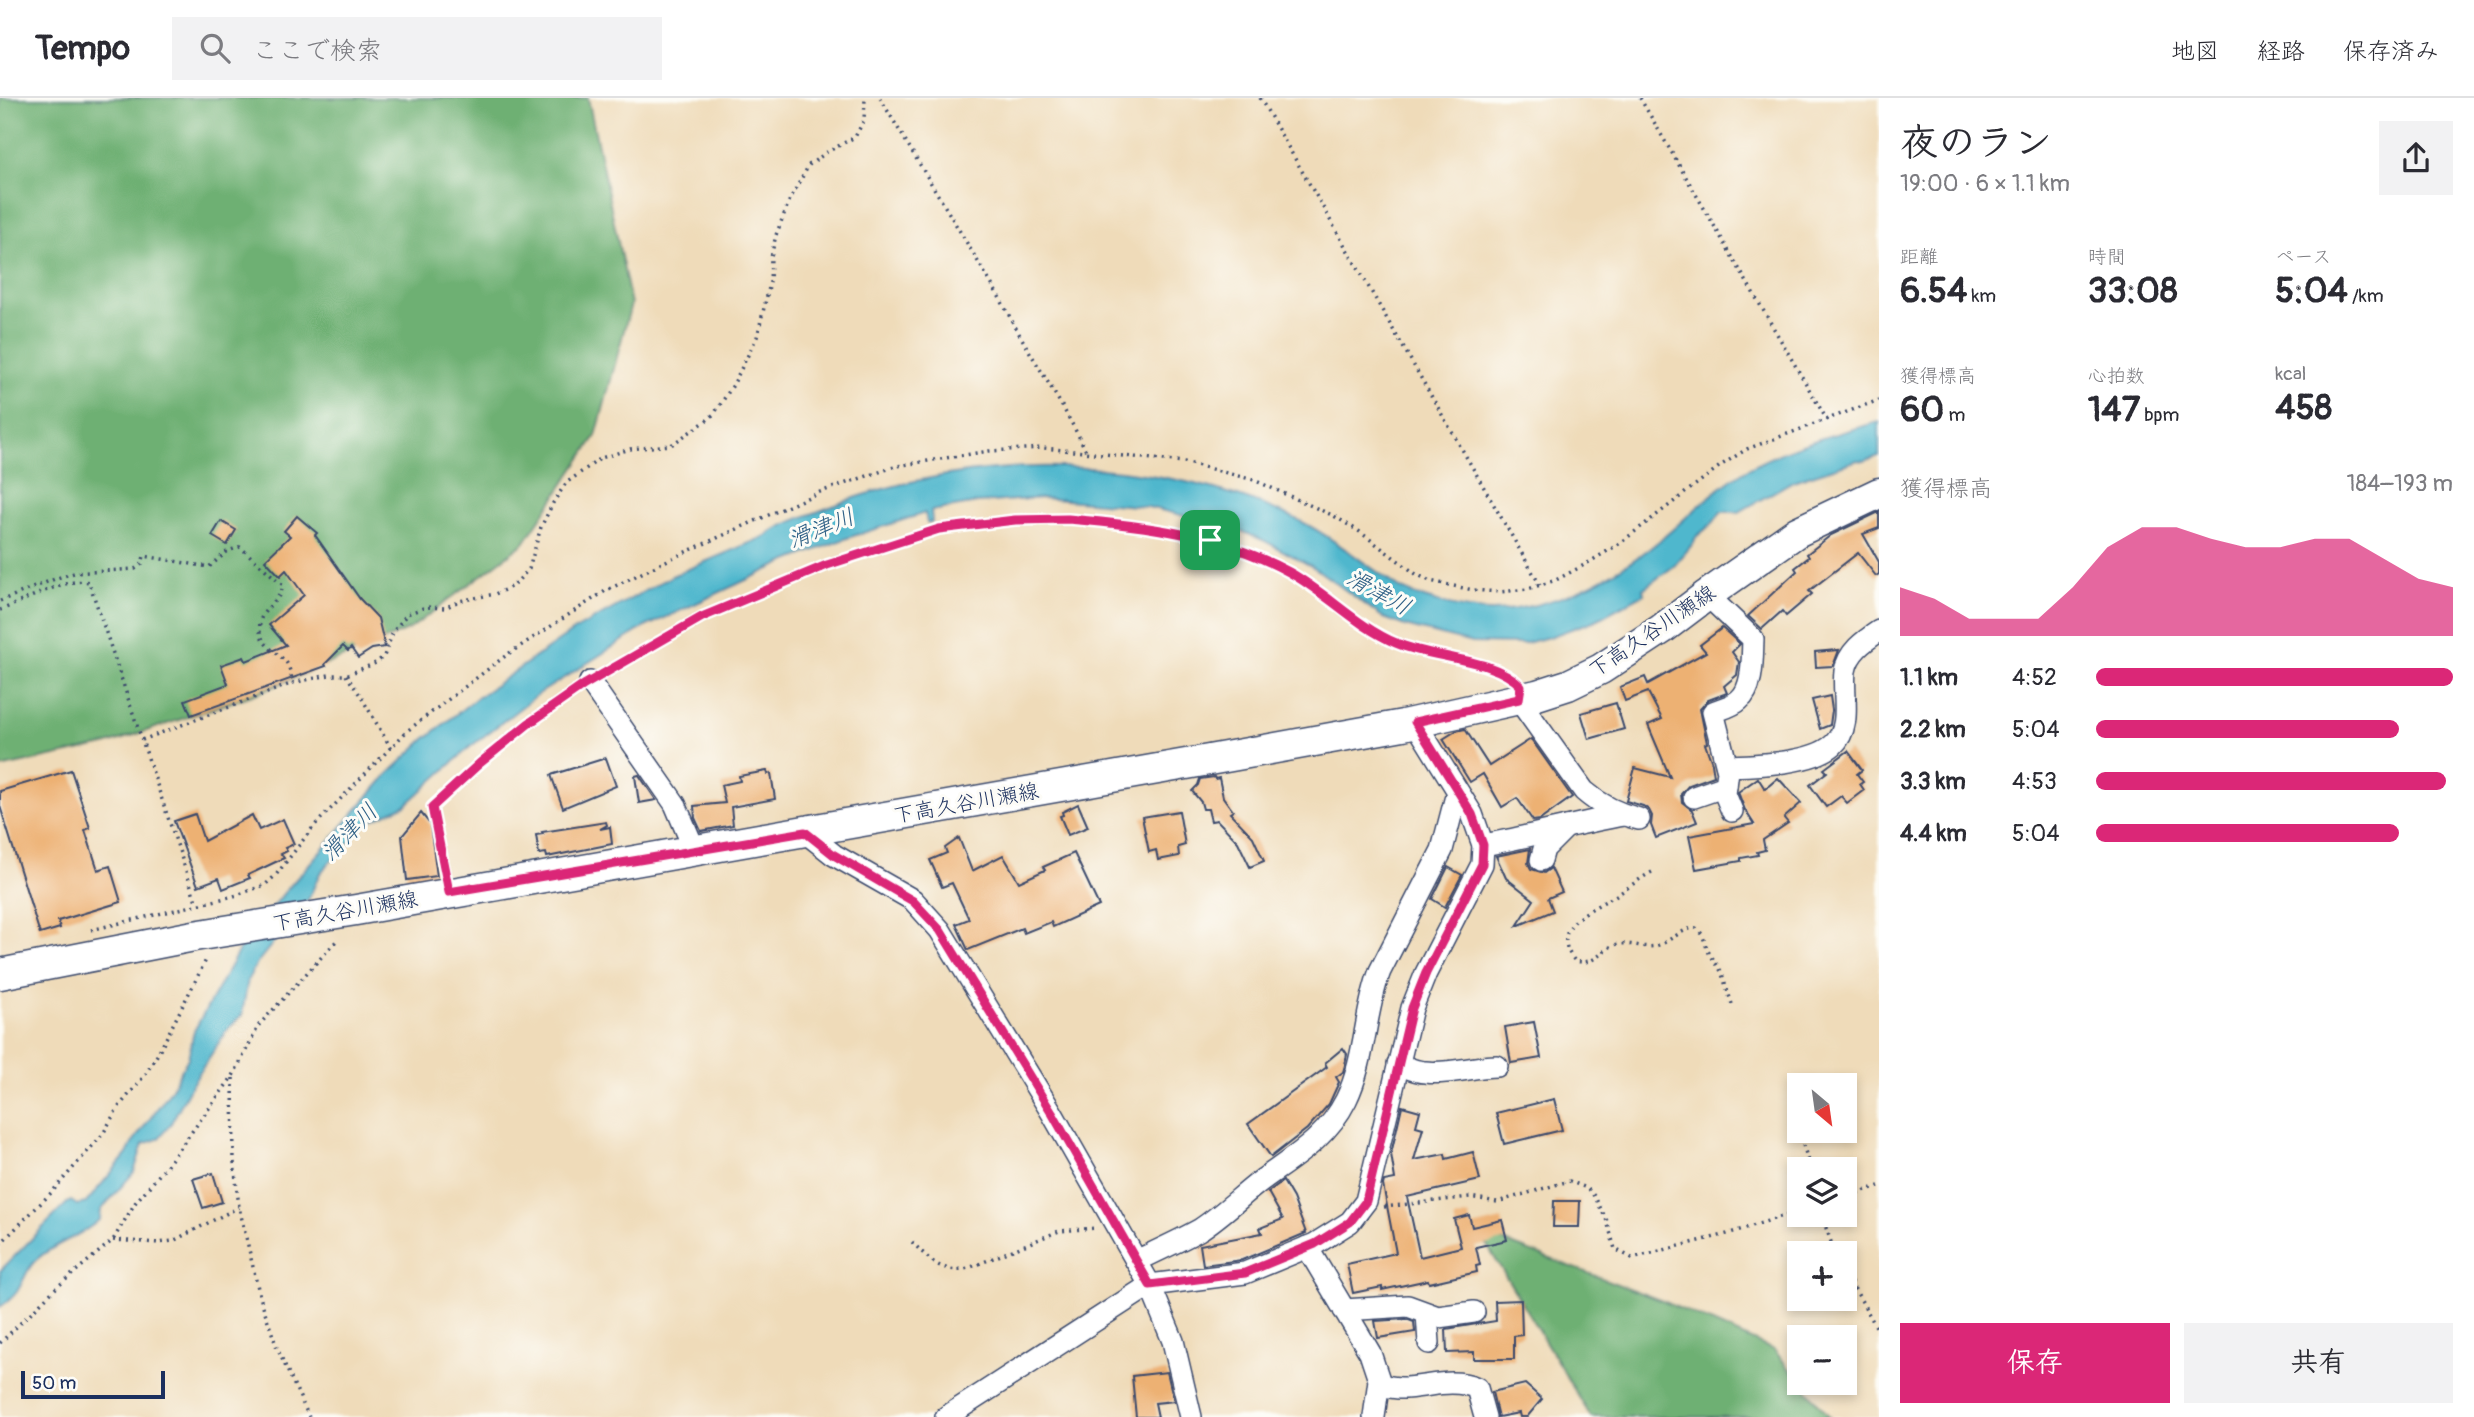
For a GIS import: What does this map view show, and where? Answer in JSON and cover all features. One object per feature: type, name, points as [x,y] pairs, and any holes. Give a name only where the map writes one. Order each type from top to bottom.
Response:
[{"type":"main road","name":"下高久谷川瀬線","points":[[0,974],[194,936],[805,832],[1415,722],[1519,699],[1568,685],[1601,669],[1662,629],[1797,532],[1879,493]]},
{"type":"street","points":[[1706,595],[1753,639],[1752,663],[1743,696],[1737,702],[1713,712],[1727,776],[1725,794],[1732,811]]},
{"type":"street","points":[[1694,797],[1727,776],[1806,757],[1835,743],[1845,719],[1845,671],[1850,658],[1857,647],[1879,631]]},
{"type":"street","points":[[590,682],[675,804],[695,851]]},
{"type":"street","points":[[1483,845],[1567,825],[1632,817],[1596,802],[1584,791],[1519,699]]},
{"type":"street","points":[[946,1417],[1150,1285],[1245,1273],[1307,1247],[1350,1222],[1366,1201],[1412,1008],[1426,973],[1482,864],[1483,845],[1472,814],[1415,722]]},
{"type":"street","points":[[1136,1261],[1201,1228],[1262,1181],[1300,1156],[1314,1143],[1346,1101],[1361,1062],[1374,988],[1380,971],[1442,850],[1459,794]]},
{"type":"street","points":[[1541,860],[1544,849],[1563,833],[1567,825]]},
{"type":"street","points":[[805,832],[834,855],[913,901],[940,930],[1052,1113],[1150,1285],[1173,1341],[1191,1417]]},
{"type":"street","points":[[1398,1064],[1421,1072],[1440,1073],[1479,1066],[1497,1066]]},
{"type":"street","points":[[1307,1247],[1370,1353],[1380,1380],[1374,1417]]},
{"type":"street","points":[[1344,1310],[1408,1306],[1438,1317],[1475,1312]]},
{"type":"street","points":[[1427,1314],[1429,1343]]},
{"type":"street","points":[[1379,1385],[1398,1389],[1432,1383],[1469,1384],[1477,1388],[1485,1417]]},
{"type":"path","points":[[142,740],[293,683],[346,675],[376,663],[384,656],[393,632],[407,614],[419,608],[442,609],[459,601],[495,594],[520,582],[529,569],[541,527],[566,483],[601,458],[630,449],[671,445],[693,432],[714,414],[733,385],[757,337],[770,283],[773,246],[785,209],[809,164],[855,137],[862,129],[864,98]]},
{"type":"path","points":[[880,98],[1014,327],[1027,344],[1086,451]]},
{"type":"path","points":[[1260,98],[1540,585]]},
{"type":"path","points":[[1640,98],[1827,420]]},
{"type":"path","points":[[87,931],[234,896],[265,885],[314,826],[407,731],[508,654],[607,590],[668,559],[820,492],[897,466],[989,451],[1043,448],[1184,462],[1254,480],[1334,516],[1360,532],[1416,575],[1430,581],[1473,590],[1499,592],[1528,589],[1576,569],[1619,544],[1746,449],[1879,400]]},
{"type":"path","points":[[449,892],[432,807],[528,724],[590,682],[702,617],[873,549],[949,527],[1015,520],[1068,519],[1119,523],[1210,540],[1248,553],[1291,573],[1373,632],[1425,654],[1473,663],[1514,679],[1521,686],[1519,699]]},
{"type":"path","points":[[0,601],[74,573],[135,569],[142,564],[144,556],[209,566],[229,551],[240,547],[283,585],[278,599],[264,613],[260,627],[265,645],[288,663],[293,683]]},
{"type":"path","points":[[0,611],[55,588],[83,580],[89,582],[197,904]]},
{"type":"path","points":[[346,675],[391,748]]},
{"type":"path","points":[[1652,872],[1574,922],[1565,936],[1571,957],[1574,961],[1591,961],[1620,943],[1654,946],[1696,928],[1702,933],[1708,951],[1721,971],[1733,1007]]},
{"type":"path","points":[[0,1343],[56,1288],[113,1240],[135,1203],[233,1076],[259,1026],[347,930],[351,910]]},
{"type":"path","points":[[0,1244],[51,1193],[103,1134],[117,1109],[145,1075],[208,956],[227,931]]},
{"type":"path","points":[[233,1076],[234,1162],[239,1207],[260,1297],[277,1348],[309,1417]]},
{"type":"path","points":[[1803,1145],[1807,1157]]},
{"type":"path","points":[[1361,1208],[1470,1196],[1497,1202],[1569,1181],[1587,1188],[1595,1197],[1604,1214],[1615,1249],[1632,1258],[1727,1234],[1787,1215]]},
{"type":"path","points":[[1857,1193],[1879,1186]]},
{"type":"path","points":[[113,1240],[159,1243],[173,1241],[239,1207]]},
{"type":"path","points":[[912,1242],[932,1262],[957,1271],[1059,1231],[1117,1226]]},
{"type":"path","points":[[1857,1293],[1879,1332]]},
{"type":"green space","points":[[0,98],[588,98],[631,304],[596,436],[524,543],[410,629],[258,693],[105,745],[0,768]]},
{"type":"green space","points":[[1479,1232],[1665,1302],[1774,1350],[1787,1366],[1787,1395],[1812,1395],[1830,1417],[1591,1417]]},
{"type":"water","name":"滑津川","points":[[1879,422],[1879,456],[1793,481],[1739,512],[1721,512],[1712,524],[1697,536],[1674,566],[1643,589],[1644,594],[1596,620],[1523,644],[1472,643],[1384,618],[1315,568],[1234,528],[1148,507],[1042,498],[977,503],[931,511],[932,522],[927,523],[925,513],[847,538],[785,562],[643,628],[537,695],[470,747],[406,805],[367,822],[320,873],[309,898],[257,963],[248,979],[242,1015],[227,1030],[192,1084],[170,1125],[158,1139],[143,1144],[134,1172],[101,1210],[100,1219],[36,1260],[16,1293],[0,1307],[0,1271],[67,1203],[86,1203],[127,1154],[171,1090],[188,1058],[194,1031],[239,950],[284,893],[387,775],[425,739],[474,700],[573,631],[672,576],[764,537],[796,520],[885,488],[942,476],[1002,469],[1062,467],[1122,471],[1181,481],[1238,496],[1303,523],[1337,543],[1397,586],[1414,594],[1447,605],[1471,609],[1516,609],[1565,596],[1633,561],[1728,482],[1748,469],[1812,441]]},
{"type":"building","points":[[1879,512],[1879,528],[1863,534],[1879,562],[1879,574],[1876,576],[1858,553],[1809,591],[1812,594],[1786,616],[1782,611],[1762,629],[1748,616],[1797,571],[1795,568],[1809,557],[1807,554],[1831,535]]},
{"type":"building","points":[[297,516],[317,533],[315,535],[360,599],[378,618],[385,647],[372,649],[358,658],[351,648],[348,651],[343,646],[326,666],[191,715],[185,700],[228,684],[221,665],[244,657],[246,661],[286,645],[269,625],[304,595],[286,570],[280,576],[265,560],[290,536],[284,531]]},
{"type":"building","points":[[221,521],[236,530],[227,545],[212,536]]},
{"type":"building","points":[[1722,628],[1740,644],[1732,652],[1739,662],[1737,675],[1724,686],[1727,693],[1708,700],[1700,709],[1707,743],[1705,744],[1714,776],[1689,785],[1681,794],[1682,802],[1692,810],[1697,822],[1656,838],[1649,810],[1626,801],[1635,768],[1670,777],[1648,725],[1662,719],[1648,692],[1625,701],[1620,687],[1645,677],[1648,684],[1706,652],[1700,645]]},
{"type":"building","points":[[1839,650],[1833,666],[1816,667],[1815,652]]},
{"type":"building","points":[[1830,696],[1830,725],[1820,729],[1812,700]]},
{"type":"building","points":[[1616,703],[1624,729],[1589,739],[1581,713]]},
{"type":"building","points":[[1465,729],[1489,766],[1531,739],[1572,797],[1540,820],[1533,821],[1517,798],[1502,807],[1483,774],[1470,782],[1443,739]]},
{"type":"building","points":[[1848,751],[1862,770],[1857,774],[1863,782],[1860,784],[1864,790],[1847,803],[1841,796],[1826,807],[1810,785],[1827,772],[1824,769]]},
{"type":"building","points":[[606,758],[616,786],[563,808],[551,775]]},
{"type":"building","points":[[71,770],[90,828],[85,830],[98,870],[110,866],[121,902],[58,921],[60,928],[40,934],[0,806],[0,791]]},
{"type":"building","points":[[767,771],[768,774],[771,773],[775,799],[731,807],[733,825],[701,831],[695,818],[694,806],[725,803],[721,785],[740,781],[739,776]]},
{"type":"building","points":[[639,775],[656,800],[639,803],[635,776]]},
{"type":"building","points":[[1219,778],[1223,797],[1233,811],[1230,813],[1253,837],[1264,861],[1250,867],[1238,842],[1217,820],[1211,821],[1208,809],[1203,809],[1192,791],[1200,779]]},
{"type":"building","points":[[1758,778],[1765,789],[1778,778],[1801,803],[1784,818],[1788,823],[1763,840],[1765,850],[1757,852],[1758,855],[1741,858],[1741,861],[1696,869],[1689,836],[1754,824],[1738,792]]},
{"type":"building","points":[[1078,804],[1088,827],[1068,835],[1060,816],[1063,815],[1062,812]]},
{"type":"building","points":[[1179,811],[1185,845],[1178,847],[1179,856],[1158,860],[1156,850],[1149,852],[1142,817]]},
{"type":"building","points":[[421,813],[430,824],[437,876],[407,880],[402,836]]},
{"type":"building","points":[[195,814],[204,841],[252,815],[259,830],[283,819],[294,844],[285,848],[287,851],[281,854],[284,858],[248,875],[250,878],[223,889],[219,878],[198,886],[174,821]]},
{"type":"building","points":[[606,822],[607,825],[600,829],[610,827],[612,844],[547,857],[546,853],[539,854],[536,835],[543,834],[542,832]]},
{"type":"building","points":[[959,838],[972,871],[1003,855],[1019,882],[1074,853],[1099,906],[1053,927],[1051,922],[1024,933],[1022,928],[968,950],[956,924],[969,919],[952,883],[942,887],[930,860],[947,853],[945,848]]},
{"type":"building","points":[[1530,849],[1528,863],[1531,869],[1544,873],[1551,868],[1562,892],[1548,898],[1553,911],[1517,926],[1534,900],[1506,878],[1496,856]]},
{"type":"building","points":[[1448,867],[1462,875],[1445,907],[1432,899]]},
{"type":"building","points":[[1534,1022],[1541,1058],[1511,1063],[1505,1027]]},
{"type":"building","points":[[1343,1048],[1347,1054],[1345,1065],[1343,1072],[1336,1077],[1339,1082],[1329,1104],[1307,1129],[1271,1157],[1248,1124],[1327,1067],[1325,1063]]},
{"type":"building","points":[[1554,1099],[1562,1130],[1504,1144],[1496,1113]]},
{"type":"building","points":[[1402,1106],[1420,1111],[1416,1126],[1423,1128],[1414,1160],[1445,1154],[1446,1159],[1473,1152],[1480,1180],[1407,1197],[1420,1257],[1461,1247],[1454,1219],[1469,1215],[1472,1227],[1502,1220],[1507,1240],[1476,1247],[1480,1265],[1476,1266],[1477,1272],[1429,1283],[1428,1280],[1353,1293],[1347,1264],[1396,1253],[1383,1185],[1384,1181],[1395,1179],[1391,1154]]},
{"type":"building","points":[[213,1173],[222,1202],[203,1208],[193,1179]]},
{"type":"building","points":[[1283,1181],[1293,1198],[1306,1233],[1242,1260],[1203,1265],[1200,1245],[1262,1233],[1260,1228],[1283,1219],[1268,1192]]},
{"type":"building","points":[[1554,1201],[1580,1201],[1579,1227],[1553,1227]]},
{"type":"building","points":[[1521,1300],[1522,1335],[1514,1336],[1514,1359],[1474,1359],[1474,1352],[1447,1353],[1446,1329],[1496,1321],[1495,1301]]},
{"type":"building","points":[[1406,1319],[1414,1322],[1415,1332],[1378,1338],[1375,1321]]},
{"type":"building","points":[[1167,1372],[1174,1401],[1155,1403],[1158,1417],[1136,1417],[1132,1376]]},
{"type":"building","points":[[1525,1384],[1542,1399],[1527,1417],[1520,1417],[1519,1413],[1498,1417],[1492,1392]]},
{"type":"route","points":[[1068,519],[1119,523],[1210,540],[1248,553],[1291,573],[1356,622],[1398,644],[1425,654],[1473,663],[1514,679],[1521,686],[1519,699],[1415,722],[1472,814],[1483,845],[1482,864],[1426,973],[1412,1008],[1366,1201],[1350,1222],[1315,1244],[1245,1273],[1150,1285],[1052,1113],[940,930],[913,901],[834,855],[805,832],[449,892],[432,807],[528,724],[584,685],[702,617],[827,565],[873,549],[939,529],[970,524],[1068,519]]}]
